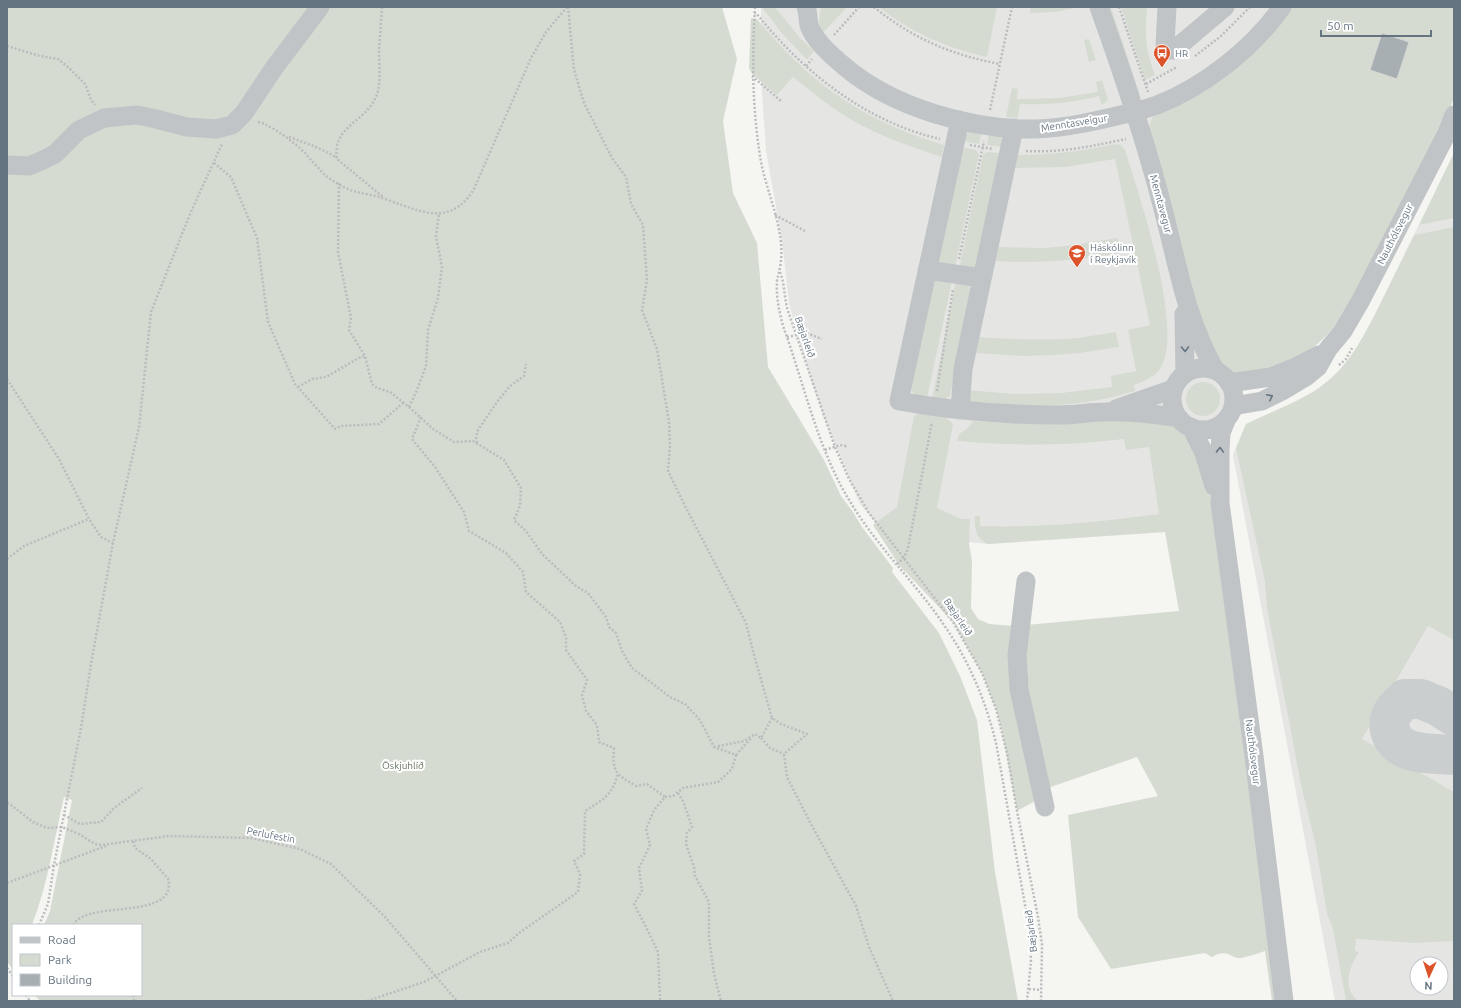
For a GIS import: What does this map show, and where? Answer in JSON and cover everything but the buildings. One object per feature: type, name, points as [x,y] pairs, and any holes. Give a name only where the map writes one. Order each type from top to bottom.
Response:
[{"type":"street","points":[[7,165],[29,166],[41,162],[55,154],[79,130],[104,118],[112,116],[137,116],[152,118],[187,128],[224,127],[244,113],[274,68],[320,7]]},
{"type":"street","name":"Menntasveigur","points":[[806,7],[809,27],[817,39],[827,51],[857,77],[905,102],[930,112],[987,125],[1036,129],[1076,124],[1148,108]]},
{"type":"street","name":"Menntavegur","points":[[1099,7],[1148,108],[1163,209],[1184,297],[1206,355],[1215,370]]},
{"type":"street","points":[[1166,7],[1165,45],[1170,50],[1174,50],[1217,9]]},
{"type":"street","points":[[1148,108],[1170,90],[1204,69],[1222,68],[1261,32],[1282,7]]},
{"type":"street","name":"Nauthólsvegur","points":[[1284,1001],[1254,756],[1220,503],[1221,433],[1230,412],[1262,400],[1282,390],[1318,368],[1328,349],[1343,331],[1361,300],[1447,133],[1454,115]]},
{"type":"street","points":[[960,120],[900,400],[935,408],[1024,415],[1068,415],[1106,412],[1151,414],[1201,429],[1210,428],[1220,424],[1230,412],[1234,398],[1229,383],[1223,375],[1215,370],[1205,368],[1195,369],[1186,373],[1178,380],[1173,389],[1172,404],[1185,423]]},
{"type":"street","points":[[960,410],[963,369],[1014,128]]},
{"type":"street","points":[[927,270],[982,278]]},
{"type":"street","name":"Menntavegur","points":[[1184,297],[1186,373]]},
{"type":"street","name":"Nauthólsvegur","points":[[1229,383],[1271,377],[1298,366],[1328,349]]},
{"type":"street","points":[[1106,412],[1173,389]]},
{"type":"street","name":"Nauthólsvegur","points":[[1185,423],[1204,453],[1220,503]]},
{"type":"street","points":[[1026,581],[1017,655],[1019,689],[1045,807]]},
{"type":"path","points":[[337,159],[336,149],[341,134],[369,108],[375,98],[378,86],[382,7]]},
{"type":"path","points":[[39,924],[48,904],[54,865],[81,728],[113,543],[139,427],[151,312],[190,214],[220,149],[224,127],[248,122],[263,123],[287,137],[327,176],[352,191],[385,199],[424,213],[438,214],[450,212],[462,204],[474,189],[531,58],[546,32],[568,7]]},
{"type":"path","points":[[568,7],[574,70],[584,103],[612,158],[626,177],[631,204],[642,225],[647,280],[642,310],[657,349],[669,422],[670,446],[668,471],[746,623],[772,718],[781,724],[807,734],[784,754]]},
{"type":"path","name":"Bæjarleið","points":[[754,7],[752,76],[754,109],[760,155],[781,246],[780,271],[785,301],[835,447],[848,479],[862,503],[953,622],[982,673],[996,709],[1007,753],[1038,917],[1042,944],[1041,1001]]},
{"type":"path","points":[[874,7],[887,18],[923,40],[960,55],[1000,64]]},
{"type":"path","points":[[897,564],[904,558],[908,548],[935,408],[955,274],[1012,7]]},
{"type":"path","points":[[1119,7],[1148,108]]},
{"type":"path","points":[[7,46],[40,56],[58,59],[68,66],[85,84],[91,100],[98,109],[112,116]]},
{"type":"path","points":[[752,76],[781,101]]},
{"type":"path","points":[[287,137],[324,150],[385,199]]},
{"type":"path","points":[[214,163],[232,177],[258,238],[268,322],[298,388],[335,429],[340,426],[379,424],[403,403]]},
{"type":"path","points":[[339,183],[338,252],[351,318],[350,330],[365,356],[372,384],[377,388],[390,392],[421,417],[433,429],[454,442],[473,441],[504,460],[521,488],[520,506],[514,520],[526,531],[542,554],[577,587],[588,593],[606,617],[610,627],[616,633],[622,651],[632,668],[670,697],[686,704],[700,720],[714,747],[736,755]]},
{"type":"path","points":[[409,407],[426,366],[428,330],[438,298],[442,267],[436,236],[438,214]]},
{"type":"path","points":[[775,215],[805,231]]},
{"type":"path","name":"Bæjarleið","points":[[780,271],[777,279],[778,303],[781,320],[825,450],[850,503],[946,628],[961,652],[977,682],[990,718],[1030,927],[1031,961],[1028,1001]]},
{"type":"path","points":[[787,337],[807,333],[822,338]]},
{"type":"path","points":[[298,388],[312,379],[326,377],[365,356]]},
{"type":"path","points":[[477,444],[476,437],[478,430],[510,386],[524,376],[526,364]]},
{"type":"path","points":[[7,379],[58,459],[89,519],[101,537],[113,543]]},
{"type":"path","points":[[421,417],[412,439],[434,467],[464,512],[469,531],[506,553],[523,572],[526,592],[560,622],[566,638],[566,650],[587,680],[582,695],[586,711],[597,725],[599,742],[614,748],[613,763],[618,773],[636,786],[647,784],[665,797]]},
{"type":"path","points":[[825,450],[846,446],[847,444]]},
{"type":"path","points":[[7,559],[24,546],[89,519]]},
{"type":"path","points":[[760,738],[772,718]]},
{"type":"path","points":[[755,734],[770,748],[784,754]]},
{"type":"path","points":[[714,747],[744,741],[755,734]]},
{"type":"path","points":[[658,1001],[660,999],[658,952],[634,904],[642,892],[639,868],[650,845],[646,828],[654,810],[665,797],[673,796],[683,788],[718,782],[732,769],[736,755],[755,734]]},
{"type":"path","points":[[784,754],[787,777],[856,906],[869,947],[892,1001]]},
{"type":"path","points":[[367,1001],[424,982],[480,952],[508,943],[519,933],[578,892],[580,874],[574,862],[584,854],[585,811],[600,802],[612,790],[618,773]]},
{"type":"path","points":[[64,815],[80,824],[101,822],[114,808],[142,788]]},
{"type":"path","points":[[678,793],[683,801],[692,827],[687,833],[686,844],[694,867],[695,876],[709,902],[709,937],[714,974],[721,1001]]},
{"type":"path","name":"Perlufestin","points":[[7,804],[11,805],[33,822],[47,828],[62,827],[79,834],[95,844],[108,845],[169,836],[251,838],[300,849],[331,864],[385,917],[457,1001]]},
{"type":"path","points":[[75,924],[80,917],[147,905],[161,899],[167,892],[169,880],[151,859],[135,848],[134,840]]},
{"type":"path","points":[[7,883],[108,845]]},
{"type":"path","points":[[1028,989],[1041,990]]},
{"type":"shaded area","name":"Háskólinn í Reykjavík","points":[[761,7],[1454,7],[1454,98],[1232,390],[1234,398],[1219,424],[1211,428],[1201,429],[1191,427],[1173,433],[1165,532],[988,544],[907,536],[880,528],[860,504],[823,416],[798,338],[789,303],[782,241],[766,151],[761,78]]},
{"type":"shaded area","points":[[1454,153],[1454,1001],[1335,1001],[1233,455],[1246,424],[1320,388],[1338,372],[1354,352],[1373,319]]},
{"type":"green space","name":"Öskjuhlíð","points":[[7,7],[722,7],[737,59],[723,121],[733,193],[757,243],[768,367],[824,460],[841,496],[893,568],[892,572],[939,633],[960,676],[977,720],[995,872],[1018,1001],[40,1001],[36,996],[142,996],[142,924],[44,924],[50,911],[72,800],[64,797],[47,878],[38,909],[32,924],[12,924],[12,968],[7,962]]},
{"type":"green space","points":[[762,7],[775,7],[800,38],[814,51],[807,60],[780,31]]},
{"type":"green space","points":[[821,7],[847,7],[823,33],[818,27]]},
{"type":"green space","points":[[879,7],[997,7],[987,57],[944,44],[917,32],[904,25]]},
{"type":"green space","points":[[1031,7],[1080,7],[1056,12],[1030,13]]},
{"type":"green space","points":[[1108,7],[1111,7],[1140,95],[1139,96]]},
{"type":"green space","points":[[1121,7],[1147,7],[1146,41],[1155,75],[1145,80]]},
{"type":"green space","points":[[1290,7],[1454,7],[1454,98],[1447,116],[1341,319],[1312,349],[1282,367],[1235,376],[1219,364],[1205,341],[1149,130],[1150,123],[1153,116]]},
{"type":"green space","points":[[751,18],[757,19],[777,42],[818,81],[864,112],[889,125],[915,136],[944,145],[942,157],[891,139],[866,128],[829,105],[793,77],[777,95],[752,74],[749,68]]},
{"type":"green space","points":[[1089,39],[1096,60],[1089,62],[1084,40]]},
{"type":"green space","points":[[1102,80],[1108,100],[1102,105],[1099,96],[1060,103],[1020,104],[1018,118],[1006,117],[1012,88],[1018,89],[1017,99],[1059,98],[1098,92],[1096,82]]},
{"type":"green space","points":[[972,129],[982,131],[979,144],[963,141],[964,136]]},
{"type":"green space","points":[[989,132],[999,134],[1003,141],[1002,147],[987,145]]},
{"type":"green space","points":[[1115,144],[1121,145],[1125,150],[1140,197],[1157,260],[1167,323],[1167,348],[1161,367],[1153,376],[1134,385],[1135,391],[1093,401],[1073,404],[1033,406],[970,403],[966,390],[1015,394],[1061,393],[1112,387],[1111,376],[1136,371],[1128,330],[1150,325],[1115,159],[1065,167],[1015,168],[1018,155],[1066,152]]},
{"type":"green space","points":[[961,147],[976,150],[979,154],[955,268],[942,266],[937,261]]},
{"type":"green space","points":[[987,152],[1000,153],[977,267],[970,270],[959,269],[983,154]]},
{"type":"green space","points":[[1454,153],[1454,218],[1419,225]]},
{"type":"green space","points":[[1454,227],[1454,640],[1428,626],[1362,739],[1454,792],[1454,941],[1414,943],[1356,939],[1355,951],[1359,952],[1352,964],[1349,984],[1353,996],[1358,1001],[1346,1001],[1333,929],[1327,914],[1316,846],[1301,785],[1274,646],[1267,608],[1265,582],[1236,448],[1246,424],[1293,403],[1311,393],[1331,378],[1341,368],[1358,346],[1414,235]]},
{"type":"green space","points":[[1118,238],[1121,253],[1058,261],[995,261],[998,247],[1044,248]]},
{"type":"green space","points":[[940,279],[952,281],[927,398],[916,396],[910,389],[933,282]]},
{"type":"green space","points":[[956,281],[966,283],[972,289],[950,396],[942,401],[932,399]]},
{"type":"green space","points":[[1116,332],[1119,347],[1080,353],[1024,356],[975,353],[978,337],[1053,339],[1078,338]]},
{"type":"green space","points":[[1200,382],[1206,382],[1215,387],[1219,393],[1219,405],[1215,411],[1206,416],[1200,416],[1191,411],[1186,402],[1186,396],[1191,387]]},
{"type":"green space","points":[[924,411],[944,415],[953,424],[937,508],[961,519],[970,519],[969,544],[972,561],[971,608],[978,619],[989,624],[1015,626],[1039,799],[1017,811],[1002,731],[996,709],[982,673],[953,622],[899,565],[873,525],[897,507],[914,416]]},
{"type":"green space","points":[[1106,419],[1170,424],[1179,429],[1189,437],[1206,477],[1212,505],[1277,1001],[1272,1001],[1265,951],[1239,958],[1224,953],[1212,957],[1205,953],[1111,969],[1078,917],[1068,815],[1158,796],[1137,757],[1045,789],[1024,688],[1026,625],[1179,611],[1165,532],[988,544],[978,536],[975,516],[980,516],[980,526],[1025,526],[1070,524],[1159,514],[1149,447],[1126,450],[1124,439],[1082,443],[1041,444],[1000,444],[957,441],[959,434],[968,428],[973,421],[1004,423]]},
{"type":"taxiway","points":[[1454,716],[1438,706],[1421,699],[1405,699],[1393,712],[1389,725],[1394,739],[1407,749],[1416,752],[1454,755]]},
{"type":"place","name":"HR","points":[[1162,68]]},
{"type":"place","name":"Háskólinn í Reykjavík","points":[[1077,268]]}]
